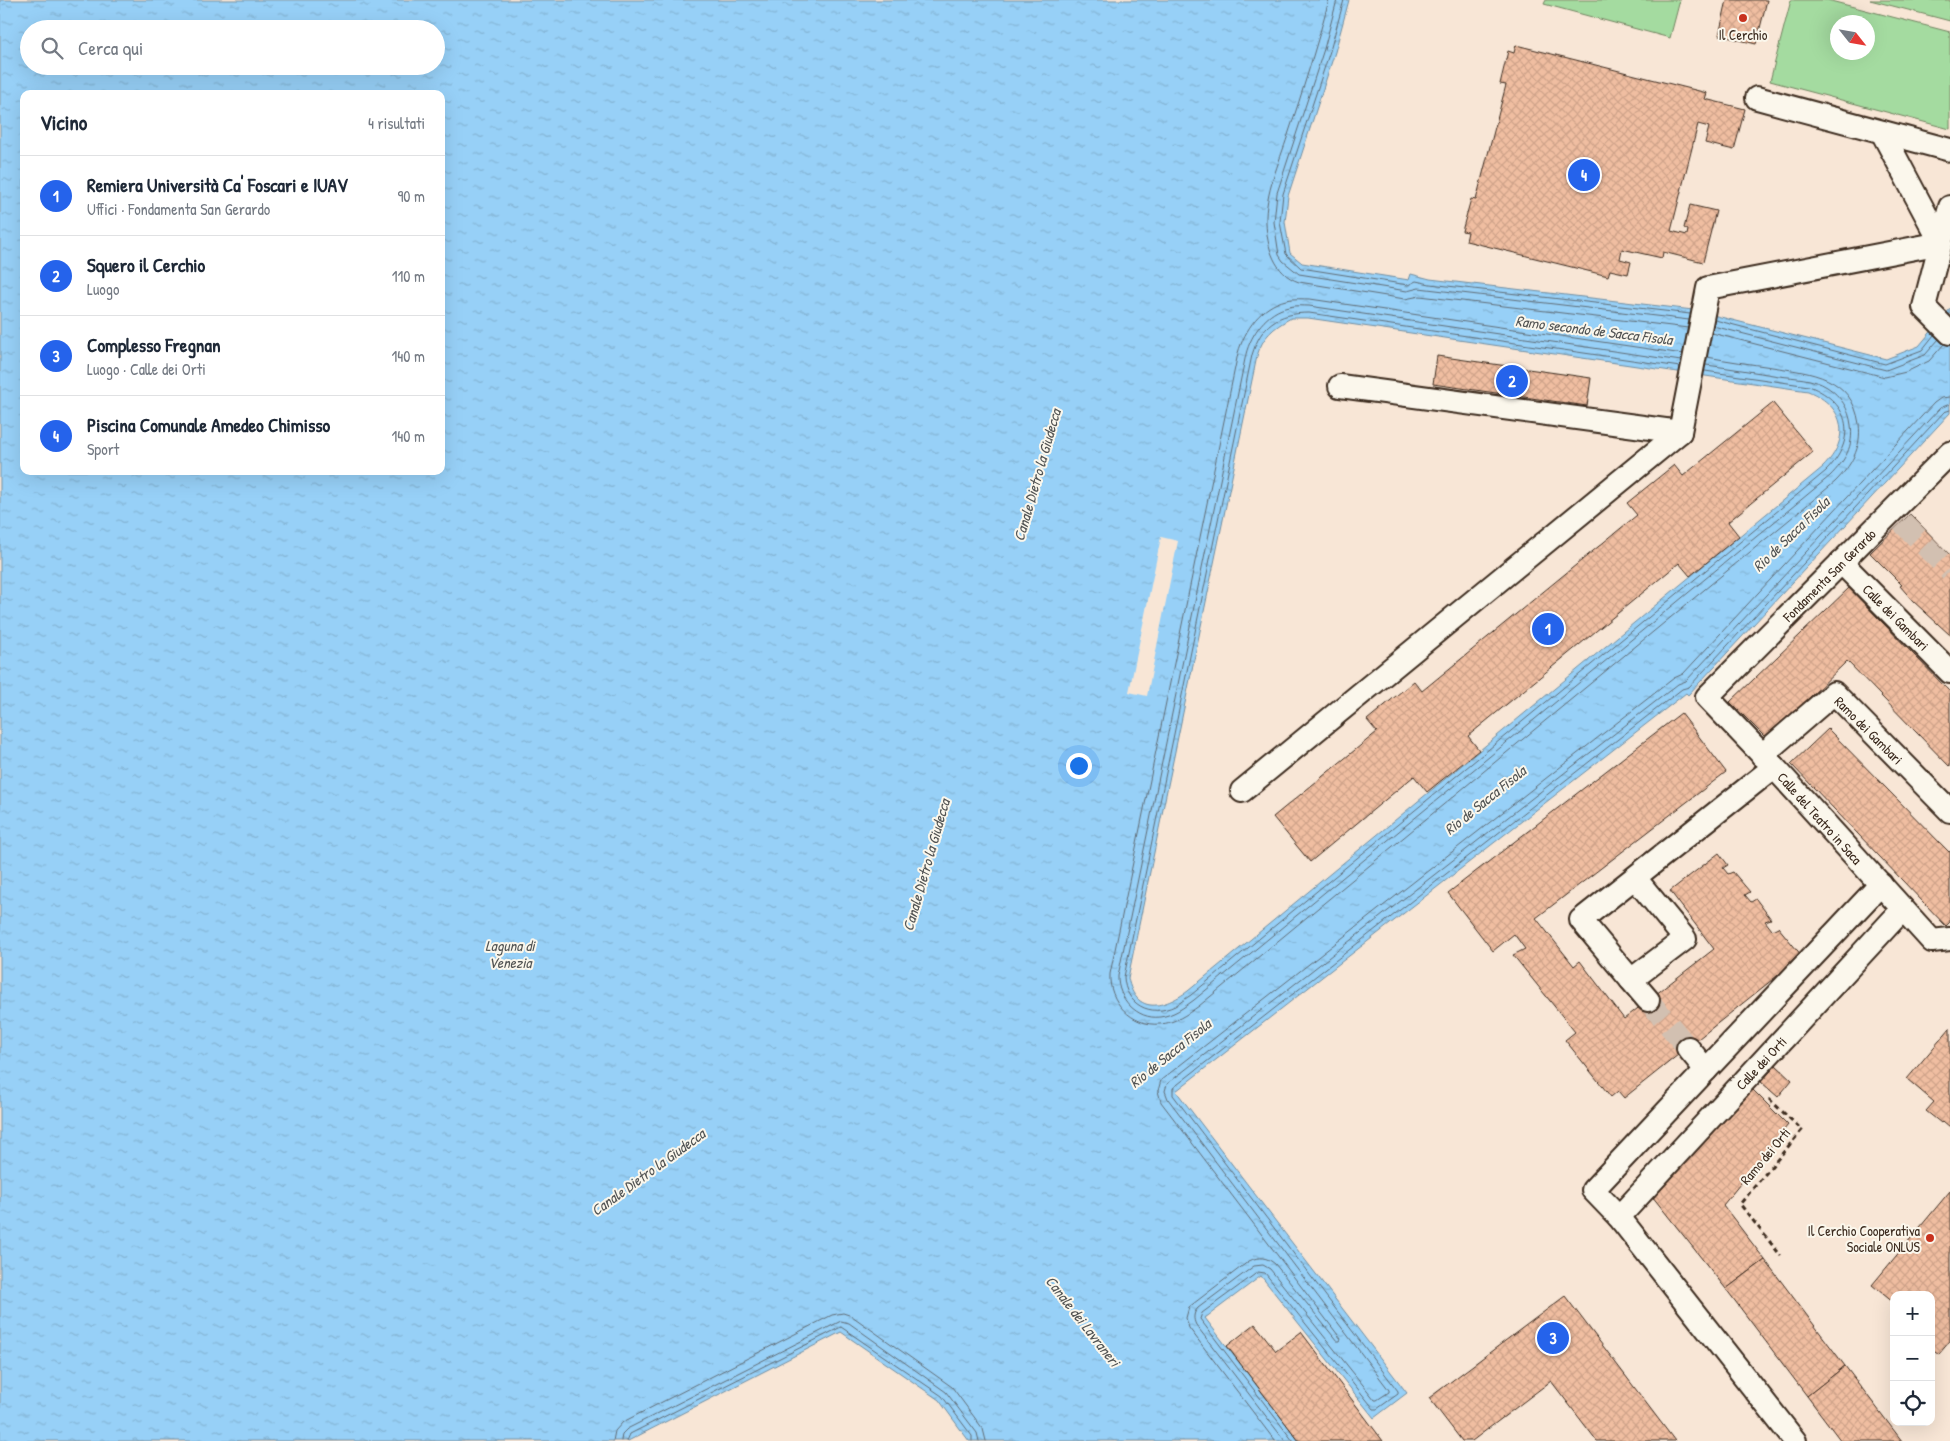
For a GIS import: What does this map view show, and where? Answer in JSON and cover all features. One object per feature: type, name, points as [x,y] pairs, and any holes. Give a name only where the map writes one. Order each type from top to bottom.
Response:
[{"type":"street","points":[[1757,98],[1950,150]]},
{"type":"street","points":[[1882,132],[1941,243]]},
{"type":"street","points":[[1950,208],[1924,308],[1950,333]]},
{"type":"street","points":[[1242,791],[1680,432],[1708,288],[1941,243]]},
{"type":"street","points":[[1927,295],[1950,318]]},
{"type":"street","points":[[1340,386],[1680,432]]},
{"type":"street","name":"Fondamenta San Gerardo","points":[[1707,697],[1841,562],[1897,517],[1950,453]]},
{"type":"street","name":"Calle dei Gambari","points":[[1841,562],[1950,672]]},
{"type":"street","name":"Ramo dei Gambari","points":[[1768,761],[1834,693],[1950,811]]},
{"type":"street","name":"Calle del Teatro in Saca","points":[[1707,697],[1903,909],[1941,940]]},
{"type":"street","points":[[1648,1000],[1582,920],[1635,878],[1768,761]]},
{"type":"street","points":[[1631,980],[1685,939],[1635,878]]},
{"type":"street","points":[[1795,1441],[1618,1217],[1593,1190],[1881,884]]},
{"type":"street","name":"Calle dei Orti","points":[[1618,1217],[1903,909]]},
{"type":"street","points":[[1751,1022],[1776,1047]]},
{"type":"street","points":[[1688,1048],[1706,1070]]},
{"type":"path","name":"Ramo dei Orti","points":[[1747,1078],[1802,1130],[1740,1204],[1781,1256]]},
{"type":"green space","points":[[1546,0],[1680,0],[1670,38],[1544,4]]},
{"type":"green space","points":[[1791,0],[1827,0],[1950,32],[1950,129],[1770,81]]},
{"type":"green space","points":[[1870,0],[1950,0],[1950,21]]},
{"type":"water","name":"Laguna di Venezia","points":[[0,0],[1349,0],[1335,52],[1288,196],[1285,222],[1290,253],[1302,263],[1409,280],[1411,274],[1430,279],[1693,310],[1886,359],[1919,346],[1950,309],[1950,413],[1688,695],[1686,693],[1176,1091],[1407,1393],[1374,1418],[1261,1276],[1205,1318],[1299,1441],[969,1441],[939,1400],[841,1332],[628,1441],[0,1441]],"holes":[[[1291,318],[1308,318],[1808,391],[1821,398],[1837,415],[1841,435],[1838,446],[1823,467],[1188,991],[1170,1001],[1152,1005],[1144,1003],[1137,998],[1128,978],[1257,356],[1262,343],[1274,329]]]},
{"type":"pier","points":[[1161,537],[1178,541],[1147,696],[1129,692]]},
{"type":"building","name":"Il Cerchio","points":[[1727,0],[1767,0],[1756,44],[1719,35]]},
{"type":"building","points":[[1516,45],[1707,93],[1705,99],[1745,109],[1734,150],[1705,143],[1709,127],[1698,124],[1671,231],[1687,235],[1688,230],[1684,228],[1690,205],[1716,211],[1703,262],[1663,252],[1662,258],[1622,249],[1620,259],[1631,262],[1628,274],[1610,270],[1608,276],[1466,241],[1468,232],[1462,231],[1471,199],[1476,200],[1506,85],[1500,84],[1508,51],[1514,53]]},
{"type":"building","points":[[1437,356],[1591,378],[1587,406],[1433,384]]},
{"type":"building","points":[[1773,403],[1813,452],[1728,522],[1739,536],[1690,576],[1679,563],[1468,736],[1479,750],[1427,792],[1414,776],[1310,862],[1273,817],[1377,732],[1367,720],[1414,681],[1422,691],[1637,515],[1627,503],[1674,465],[1683,476]]},
{"type":"building","points":[[1910,514],[1950,555],[1950,635],[1913,601],[1900,586],[1902,585],[1870,553]]},
{"type":"building","points":[[1849,588],[1950,692],[1950,767],[1847,661],[1767,739],[1730,702]]},
{"type":"building","points":[[1681,713],[1726,772],[1536,918],[1574,966],[1580,961],[1624,1019],[1714,949],[1670,891],[1719,853],[1728,865],[1723,868],[1728,874],[1733,872],[1750,892],[1745,895],[1751,902],[1756,899],[1771,919],[1765,921],[1772,930],[1778,927],[1802,956],[1624,1098],[1618,1091],[1611,1097],[1565,1040],[1575,1032],[1513,955],[1525,949],[1514,934],[1493,951],[1448,893]]},
{"type":"building","points":[[1828,729],[1950,851],[1950,922],[1946,926],[1791,764]]},
{"type":"building","points":[[1950,1028],[1950,1127],[1943,1121],[1941,1123],[1926,1111],[1934,1102],[1907,1079]]},
{"type":"building","points":[[1776,1065],[1792,1080],[1778,1097],[1761,1082]]},
{"type":"building","points":[[1750,1087],[1788,1125],[1723,1205],[1765,1260],[1726,1289],[1652,1196]]},
{"type":"building","name":"Il Cerchio Cooperativa Sociale ONLUS","points":[[1950,1191],[1950,1341],[1939,1354],[1935,1351],[1935,1291],[1890,1291],[1890,1300],[1872,1285]]},
{"type":"building","points":[[1765,1260],[1845,1366],[1807,1396],[1726,1289]]},
{"type":"building","points":[[1565,1296],[1675,1441],[1597,1441],[1551,1381],[1472,1441],[1462,1441],[1429,1398]]},
{"type":"building","points":[[1255,1324],[1276,1351],[1301,1332],[1383,1441],[1299,1441],[1227,1346]]},
{"type":"building","points":[[1845,1366],[1902,1441],[1841,1441],[1807,1396]]},
{"type":"tunnel","points":[[1902,522],[1950,571]]},
{"type":"tunnel","points":[[1648,1000],[1688,1048]]},
{"type":"place","name":"Il Cerchio","points":[[1743,18]]},
{"type":"place","name":"Piscina Comunale Amedeo Chimisso","points":[[1584,175]]},
{"type":"place","name":"Squero il Cerchio","points":[[1512,381]]},
{"type":"place","name":"Remiera Università Ca' Foscari e IUAV","points":[[1548,629]]},
{"type":"place","name":"Il Cerchio Cooperativa Sociale ONLUS","points":[[1930,1238]]},
{"type":"place","name":"Complesso Fregnan","points":[[1553,1338]]},
{"type":"water label","name":"Ramo secondo de Sacca Fisola","points":[[1594,330]]},
{"type":"water label","name":"Canale Dietro la Giudecca","points":[[1037,475]]},
{"type":"water label","name":"Rio de Sacca Fisola","points":[[1791,534]]},
{"type":"water label","name":"Rio de Sacca Fisola","points":[[1485,800]]},
{"type":"water label","name":"Canale Dietro la Giudecca","points":[[926,865]]},
{"type":"water label","name":"Rio de Sacca Fisola","points":[[1170,1053]]},
{"type":"water label","name":"Canale Dietro la Giudecca","points":[[648,1172]]},
{"type":"water label","name":"Canale dei Lavraneri","points":[[1083,1321]]}]
